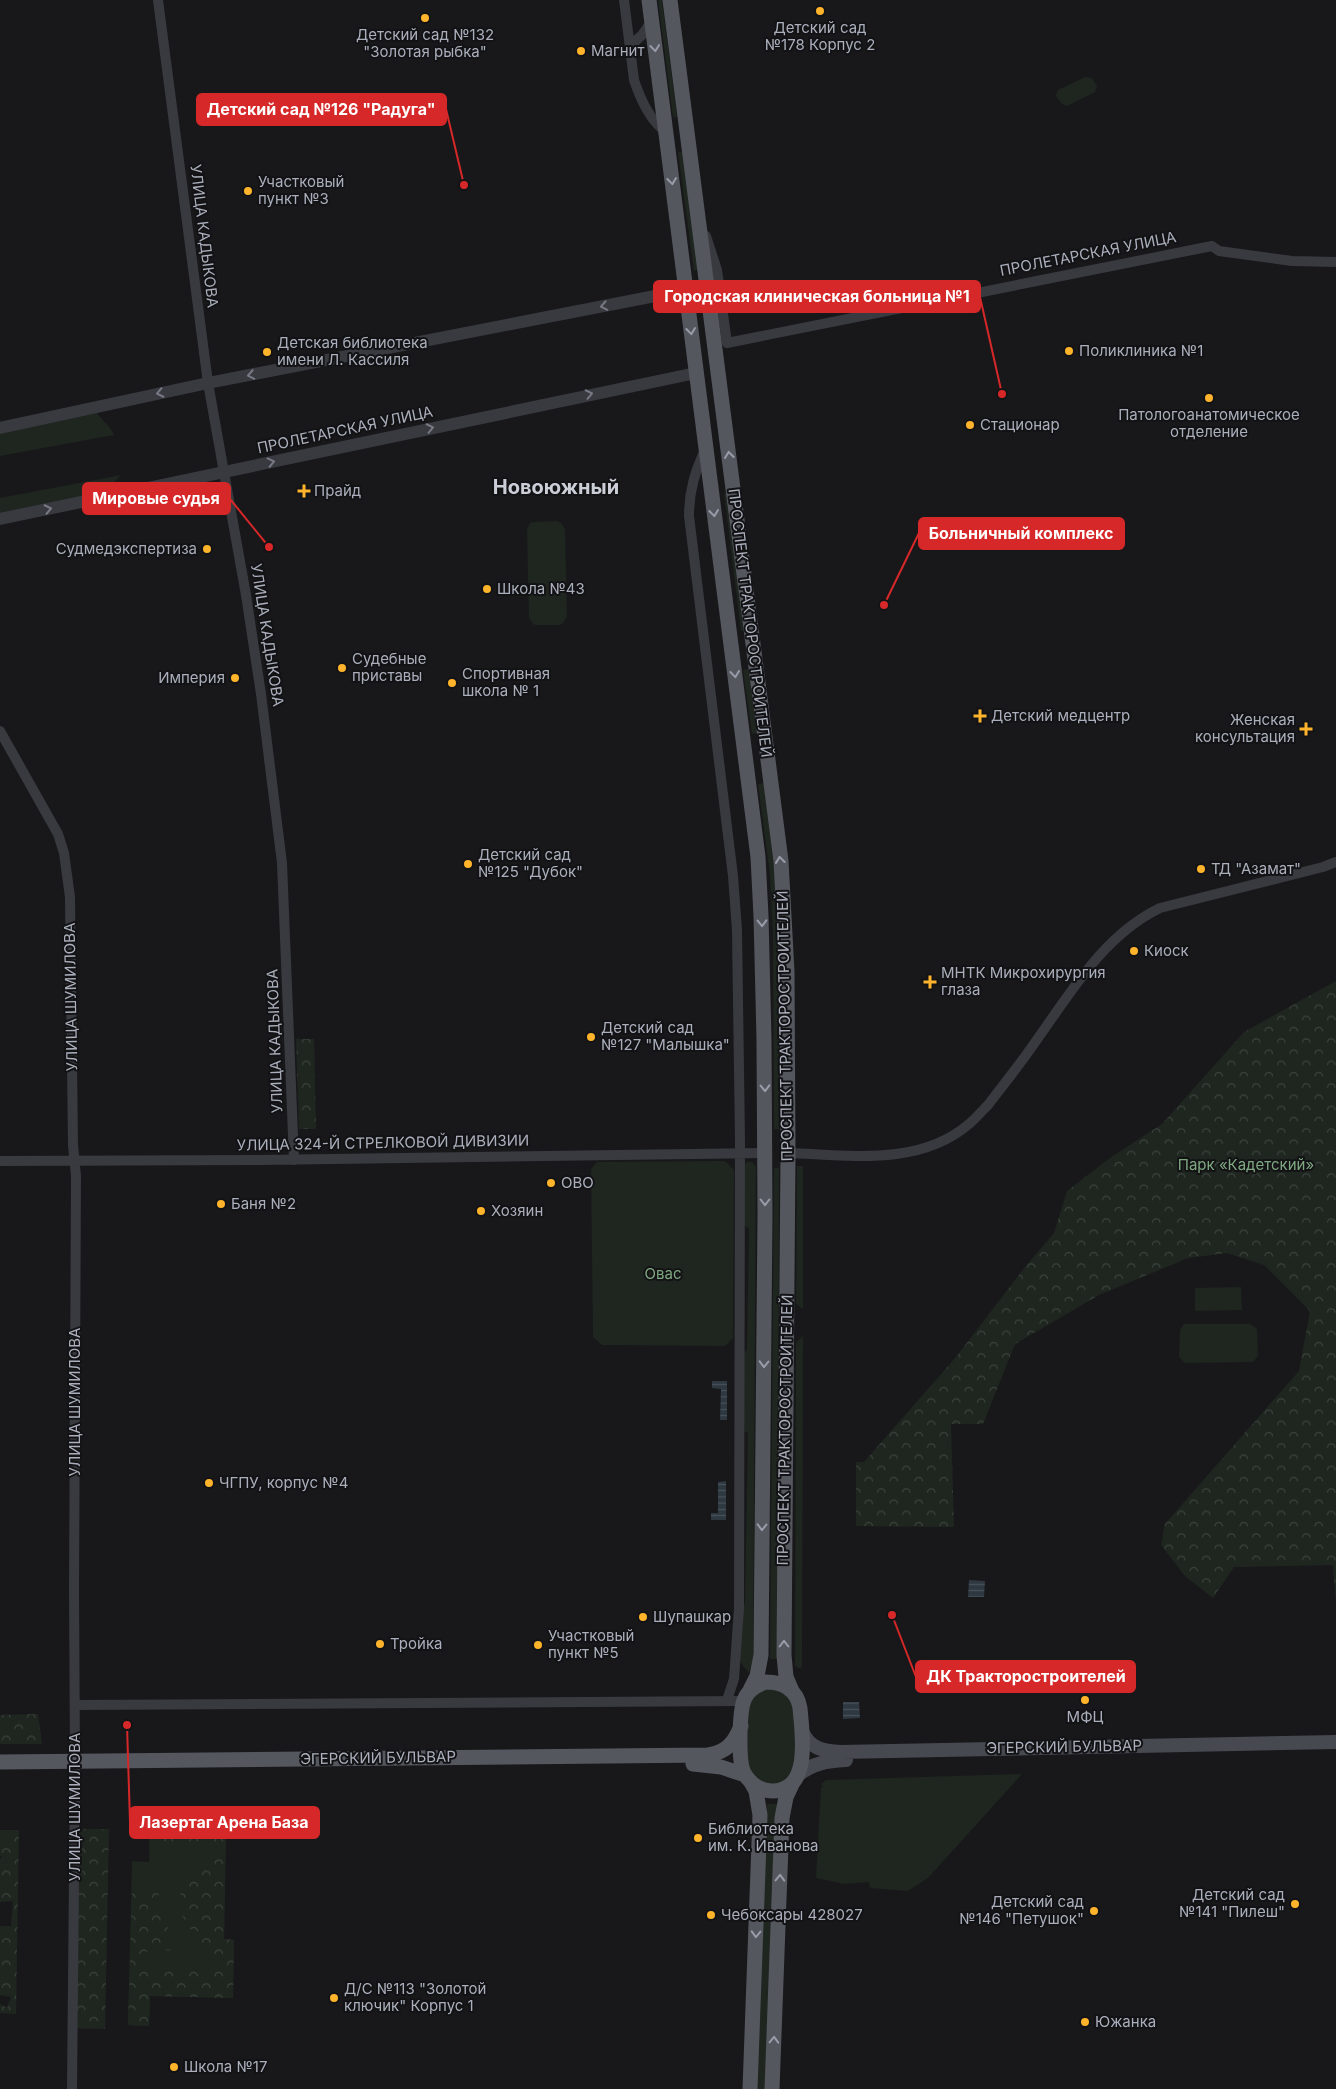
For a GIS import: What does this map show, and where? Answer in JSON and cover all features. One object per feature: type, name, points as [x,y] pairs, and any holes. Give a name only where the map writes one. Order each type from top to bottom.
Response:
[{"type":"main road","name":"ПРОСПЕКТ ТРАКТОРОСТРОИТЕЛЕЙ","points":[[648,0],[758,857],[766,1153],[761,1656],[757,1676],[747,1696]]},
{"type":"main road","name":"ПРОСПЕКТ ТРАКТОРОСТРОИТЕЛЕЙ","points":[[670,0],[781,861],[785,921],[788,1153],[784,1655],[786,1677],[792,1691]]},
{"type":"main road","points":[[686,290],[703,291],[708,294]]},
{"type":"main road","points":[[696,372],[710,368],[717,363]]},
{"type":"main road","points":[[710,479],[732,476]]},
{"type":"main road","points":[[732,650],[754,647]]},
{"type":"main road","points":[[747,772],[768,769]]},
{"type":"main road","points":[[766,1153],[788,1153]]},
{"type":"main road","points":[[750,2089],[760,1815],[756,1791],[741,1764],[741,1726],[747,1696],[760,1684],[772,1682],[786,1686],[799,1700],[802,1730],[802,1762],[786,1797],[782,1818],[772,2089]]},
{"type":"main road","name":"ЭГЕРСКИЙ БУЛЬВАР","points":[[0,1771],[75,1766],[516,1761],[708,1755],[716,1754],[728,1748],[733,1743],[741,1726]]},
{"type":"main road","name":"ЭГЕРСКИЙ БУЛЬВАР","points":[[802,1730],[813,1746],[832,1752],[1034,1753]]},
{"type":"main road","name":"ЭГЕРСКИЙ БУЛЬВАР","points":[[796,1778],[811,1766],[828,1761],[1202,1748],[1332,1746]]},
{"type":"main road","name":"ЭГЕРСКИЙ БУЛЬВАР","points":[[516,1761],[706,1764],[721,1766],[748,1778]]},
{"type":"main road","name":"ЭГЕРСКИЙ БУЛЬВАР","points":[[0,1762],[75,1766]]},
{"type":"main road","points":[[748,1778],[757,1787],[772,1791],[780,1790],[796,1778]]},
{"type":"street","name":"УЛИЦА КАДЫКОВА","points":[[158,0],[208,383],[246,595],[261,694],[281,854],[294,1160]]},
{"type":"street","points":[[624,0],[634,80],[637,90],[656,126],[666,132]]},
{"type":"street","points":[[630,46],[642,35],[651,22]]},
{"type":"street","points":[[698,212],[717,270],[727,343],[717,363]]},
{"type":"street","name":"ПРОЛЕТАРСКАЯ УЛИЦА","points":[[727,343],[1212,246],[1220,251],[1292,261],[1336,262]]},
{"type":"street","points":[[0,428],[208,383],[686,290]]},
{"type":"street","name":"ПРОЛЕТАРСКАЯ УЛИЦА","points":[[0,519],[696,372]]},
{"type":"street","points":[[706,447],[693,478],[689,496],[689,516],[733,876],[737,930],[740,1154],[738,1622],[734,1679],[727,1700]]},
{"type":"street","name":"УЛИЦА ШУМИЛОВА","points":[[0,731],[58,834],[68,878],[75,1161],[75,1766],[72,2089]]},
{"type":"street","points":[[788,1153],[888,1156],[909,1153],[949,1137],[968,1125],[988,1105],[1097,957],[1125,930],[1147,914],[1167,906],[1323,867],[1336,862]]},
{"type":"street","name":"УЛИЦА 324-Й СТРЕЛКОВОЙ ДИВИЗИИ","points":[[0,1161],[294,1160],[766,1153]]},
{"type":"street","points":[[75,1705],[727,1700],[747,1696]]},
{"type":"green space","points":[[658,0],[662,0],[677,117],[673,117]]},
{"type":"green space","points":[[1085,77],[1092,78],[1097,86],[1095,92],[1067,106],[1062,104],[1056,96],[1058,90]]},
{"type":"green space","points":[[678,152],[683,152],[699,269],[694,271]]},
{"type":"green space","points":[[94,408],[114,435],[0,456],[0,428]]},
{"type":"green space","points":[[121,475],[98,499],[0,519],[0,498]]},
{"type":"green space","points":[[728,492],[746,630],[741,631],[724,493]]},
{"type":"green space","points":[[557,521],[565,529],[567,617],[560,625],[536,625],[529,618],[527,529],[530,523]]},
{"type":"green space","points":[[750,669],[759,733],[752,734],[743,670]]},
{"type":"green space","points":[[764,783],[775,875],[779,933],[779,1129],[774,1129],[773,933],[770,875],[758,784]]},
{"type":"green space","name":"Парк «Кадетский»","points":[[1336,981],[1336,1603],[1333,1565],[1234,1567],[1213,1598],[1185,1576],[1161,1545],[1165,1524],[1299,1371],[1310,1311],[1264,1265],[1227,1253],[1188,1258],[1099,1295],[1015,1344],[983,1424],[951,1424],[954,1527],[856,1526],[856,1462],[864,1462],[956,1357],[1025,1267],[1054,1233],[1067,1191],[1110,1158],[1162,1124],[1244,1032]]},
{"type":"green space","points":[[296,1039],[314,1039],[316,1129],[299,1129]]},
{"type":"green space","name":"Овас","points":[[725,1161],[734,1170],[733,1338],[725,1346],[602,1345],[593,1337],[591,1169],[597,1162]]},
{"type":"green space","points":[[747,1162],[752,1162],[756,1167],[753,1659],[749,1673],[740,1662],[741,1607],[745,1604],[748,1433],[742,1430],[743,1354],[747,1350],[749,1229],[744,1225],[744,1166]]},
{"type":"green space","points":[[797,1166],[803,1166],[803,1309],[796,1304]]},
{"type":"green space","points":[[774,1168],[779,1168],[778,1659],[770,1659]]},
{"type":"green space","points":[[1241,1287],[1242,1310],[1195,1311],[1195,1288]]},
{"type":"green space","points":[[1184,1324],[1250,1324],[1257,1329],[1258,1356],[1253,1362],[1185,1363],[1179,1357],[1180,1330]]},
{"type":"green space","points":[[803,1336],[802,1665],[801,1668],[798,1668],[795,1666],[796,1343]]},
{"type":"green space","points":[[768,1688],[788,1694],[796,1709],[795,1772],[782,1783],[772,1785],[756,1779],[746,1764],[747,1705],[753,1695]]},
{"type":"green space","points":[[38,1714],[42,1744],[0,1744],[0,1715]]},
{"type":"green space","points":[[1022,1774],[928,1878],[908,1891],[870,1888],[869,1882],[844,1884],[816,1878],[821,1788],[823,1787],[821,1784],[826,1780]]},
{"type":"green space","points":[[767,1804],[777,1804],[766,2089],[756,2089]]},
{"type":"green space","points":[[75,1829],[109,1829],[105,2029],[74,2028]]},
{"type":"green space","points":[[150,1829],[226,1831],[224,1939],[234,1940],[233,1998],[150,1996],[149,2026],[128,2025],[132,1861],[149,1862]]},
{"type":"green space","points":[[150,1829],[226,1831],[224,1939],[234,1940],[233,1998],[150,1996],[149,2026],[128,2025],[132,1889],[157,1889],[174,1950],[143,1952],[143,1967],[210,1970],[212,1964],[175,1904],[197,1864],[212,1863],[212,1845],[149,1846]]},
{"type":"green space","points":[[0,1830],[19,1830],[16,2014],[0,2013],[0,2004],[7,2008],[11,1997],[0,1995],[0,1926],[11,1926],[13,1901],[0,1902],[0,1859],[2,1857],[0,1856]]},
{"type":"shaded area","points":[[712,1381],[727,1381],[727,1420],[720,1420],[721,1389],[712,1388]]},
{"type":"shaded area","points":[[726,1481],[726,1520],[711,1520],[711,1513],[718,1513],[718,1482]]},
{"type":"shaded area","points":[[969,1580],[985,1581],[984,1597],[968,1597]]},
{"type":"shaded area","points":[[843,1702],[859,1702],[860,1718],[843,1719]]},
{"type":"place","name":"Детский сад №178 Корпус 2","points":[[820,11]]},
{"type":"place","name":"Детский сад №132 \"Золотая рыбка\"","points":[[425,18]]},
{"type":"place","name":"Магнит","points":[[581,51]]},
{"type":"place","name":"Детский сад №126 \"Радуга\"","points":[[464,185]]},
{"type":"place","name":"Участковый пункт №3","points":[[248,191]]},
{"type":"place","name":"Поликлиника №1","points":[[1069,351]]},
{"type":"place","name":"Детская библиотека имени Л. Кассиля","points":[[267,352]]},
{"type":"place","name":"Городская клиническая больница №1","points":[[1002,394]]},
{"type":"place","name":"Патологоанатомическое отделение","points":[[1209,398]]},
{"type":"place","name":"Стационар","points":[[970,425]]},
{"type":"place","name":"Прайд","points":[[304,491]]},
{"type":"place","name":"Мировые судья","points":[[269,547]]},
{"type":"place","name":"Судмедэкспертиза","points":[[207,549]]},
{"type":"place","name":"Школа №43","points":[[487,589]]},
{"type":"place","name":"Больничный комплекс","points":[[884,605]]},
{"type":"place","name":"Судебные приставы","points":[[342,668]]},
{"type":"place","name":"Империя","points":[[235,678]]},
{"type":"place","name":"Спортивная школа № 1","points":[[452,683]]},
{"type":"place","name":"Детский медцентр","points":[[980,716]]},
{"type":"place","name":"Женская консультация","points":[[1306,729]]},
{"type":"place","name":"Детский сад №125 \"Дубок\"","points":[[468,864]]},
{"type":"place","name":"ТД \"Азамат\"","points":[[1201,869]]},
{"type":"place","name":"Киоск","points":[[1134,951]]},
{"type":"place","name":"МНТК Микрохирургия глаза","points":[[930,982]]},
{"type":"place","name":"Детский сад №127 \"Малышка\"","points":[[591,1037]]},
{"type":"place","name":"ОВО","points":[[551,1183]]},
{"type":"place","name":"Баня №2","points":[[221,1204]]},
{"type":"place","name":"Хозяин","points":[[481,1211]]},
{"type":"place","name":"ЧГПУ, корпус №4","points":[[209,1483]]},
{"type":"place","name":"ДК Тракторостроителей","points":[[892,1615]]},
{"type":"place","name":"Шупашкар","points":[[643,1617]]},
{"type":"place","name":"Тройка","points":[[380,1644]]},
{"type":"place","name":"Участковый пункт №5","points":[[538,1645]]},
{"type":"place","name":"МФЦ","points":[[1085,1700]]},
{"type":"place","name":"Лазертаг Арена База","points":[[127,1725]]},
{"type":"place","name":"Библиотека им. К. Иванова","points":[[698,1838]]},
{"type":"place","name":"Детский сад №141 \"Пилеш\"","points":[[1295,1904]]},
{"type":"place","name":"Детский сад №146 \"Петушок\"","points":[[1094,1911]]},
{"type":"place","name":"Чебоксары 428027","points":[[711,1915]]},
{"type":"place","name":"Д/С №113 \"Золотой ключик\" Корпус 1","points":[[334,1998]]},
{"type":"place","name":"Южанка","points":[[1085,2022]]},
{"type":"place","name":"Школа №17","points":[[174,2067]]},
{"type":"district","name":"Новоюжный","points":[[556,487]]}]
